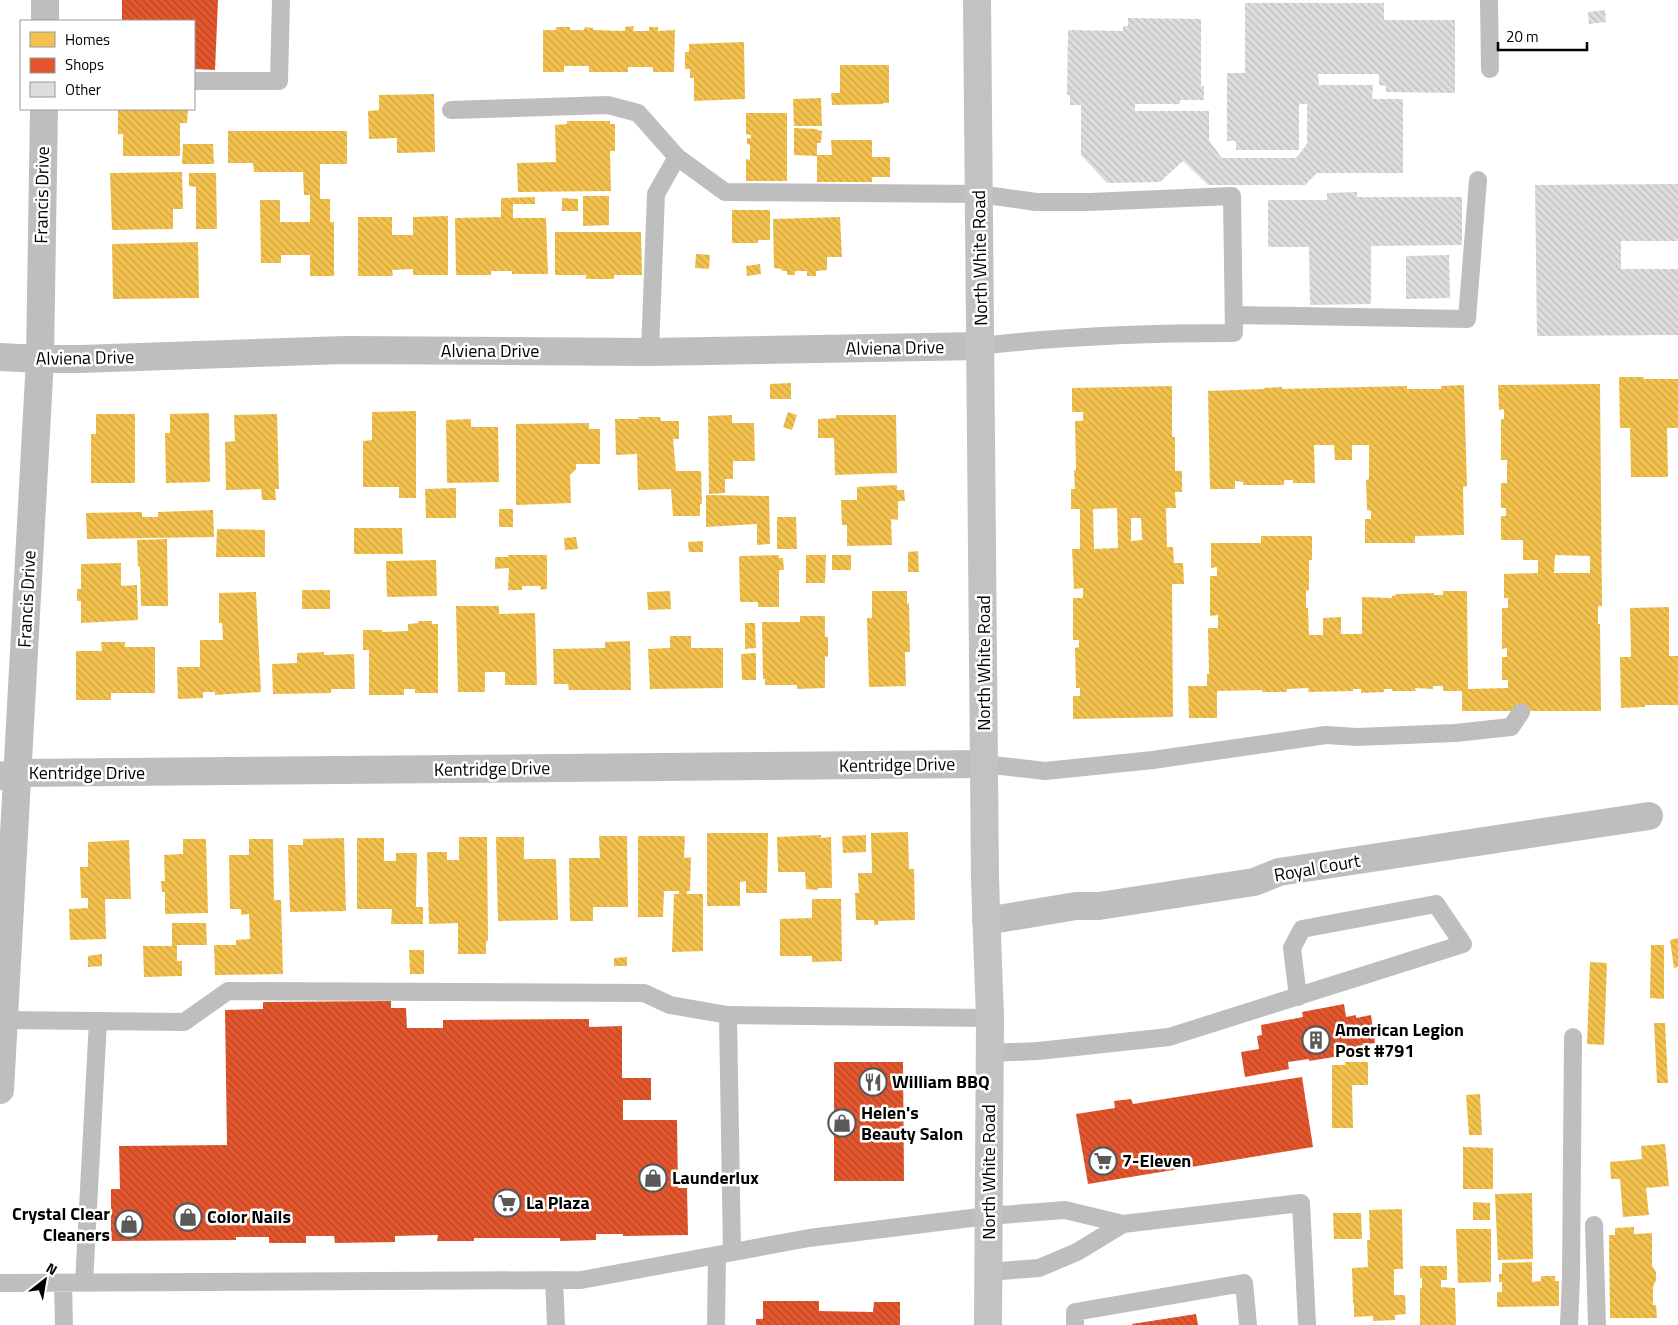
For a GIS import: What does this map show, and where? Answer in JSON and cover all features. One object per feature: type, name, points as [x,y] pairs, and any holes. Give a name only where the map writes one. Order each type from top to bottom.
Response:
[{"type":"main road","name":"North White Road","points":[[977,0],[984,879],[990,1018],[988,1325]]},
{"type":"street","points":[[45,20],[46,0]]},
{"type":"street","name":"Francis Drive","points":[[0,1090],[4,1020],[9,775],[40,359],[44,110]]},
{"type":"street","name":"Alviena Drive","points":[[0,357],[40,359],[345,350],[650,352],[981,346]]},
{"type":"street","name":"Kentridge Drive","points":[[9,775],[984,764]]},
{"type":"street","name":"Royal Court","points":[[986,920],[1076,906],[1099,906],[1254,882],[1279,872],[1649,816]]},
{"type":"lane","points":[[195,81],[279,81],[282,0]]},
{"type":"lane","points":[[1489,0],[1490,69]]},
{"type":"lane","points":[[451,110],[608,105],[638,113],[677,157],[725,192],[979,194],[1036,202],[1089,202],[1232,196],[1234,333],[1090,336],[981,346]]},
{"type":"lane","points":[[650,352],[656,194],[677,157]]},
{"type":"lane","points":[[1234,315],[1467,319],[1478,180]]},
{"type":"lane","points":[[984,764],[1044,771],[1153,760],[1326,735],[1357,737],[1455,733],[1511,727],[1521,712]]},
{"type":"lane","points":[[990,1053],[1038,1051],[1169,1037],[1298,997],[1463,944],[1436,904],[1302,929],[1292,948],[1298,997]]},
{"type":"lane","points":[[4,1020],[184,1022],[228,991],[644,993],[670,1005],[728,1015],[990,1018]]},
{"type":"lane","points":[[716,1325],[725,1254],[728,1015]]},
{"type":"lane","points":[[84,1283],[98,1021]]},
{"type":"lane","points":[[1569,1325],[1573,1037]]},
{"type":"lane","points":[[0,1283],[581,1280],[809,1238],[988,1216],[1065,1210],[1123,1224],[1301,1203],[1307,1325]]},
{"type":"lane","points":[[988,1272],[1038,1268],[1077,1252],[1123,1224]]},
{"type":"lane","points":[[1594,1224],[1598,1325]]},
{"type":"lane","points":[[554,1280],[556,1325]]},
{"type":"lane","points":[[63,1283],[64,1325]]},
{"type":"lane","points":[[1074,1325],[1075,1312],[1244,1283],[1248,1325]]},
{"type":"building: Homes","points":[[634,26],[633,31],[649,31],[649,27],[658,27],[658,31],[675,30],[674,72],[653,72],[653,67],[628,67],[628,72],[589,72],[589,66],[564,66],[564,72],[543,72],[543,30],[556,30],[556,27],[570,27],[570,30],[584,30],[585,27],[593,28],[593,30],[625,31],[625,27]]},
{"type":"building: Homes","points":[[744,42],[745,99],[694,101],[694,78],[690,78],[690,69],[685,69],[685,52],[689,52],[689,44]]},
{"type":"building: Homes","points":[[840,65],[889,65],[889,103],[832,105],[831,93],[840,93]]},
{"type":"building: Homes","points":[[434,94],[435,152],[397,153],[397,138],[369,139],[368,111],[379,110],[379,95]]},
{"type":"building: Homes","points":[[821,98],[822,126],[794,126],[793,99]]},
{"type":"building: Homes","points":[[118,110],[188,110],[187,123],[180,123],[180,156],[123,156],[123,134],[118,134]]},
{"type":"building: Homes","points":[[746,113],[787,113],[787,181],[746,181],[746,159],[750,160],[750,145],[747,144],[747,138],[751,138],[751,135],[746,134]]},
{"type":"building: Homes","points":[[567,121],[610,121],[610,124],[615,124],[615,151],[610,151],[611,191],[518,192],[517,163],[556,162],[555,125],[567,124]]},
{"type":"building: Homes","points":[[794,128],[822,131],[821,143],[817,143],[817,156],[794,155]]},
{"type":"building: Homes","points":[[228,131],[347,131],[347,164],[320,164],[320,199],[330,199],[330,222],[334,222],[334,276],[310,276],[310,255],[281,255],[281,263],[261,263],[260,200],[280,200],[280,222],[310,222],[310,195],[304,195],[303,172],[254,172],[253,163],[228,163]]},
{"type":"building: Homes","points":[[831,140],[872,140],[872,157],[890,157],[890,177],[872,177],[872,182],[817,182],[817,155],[832,155]]},
{"type":"building: Homes","points":[[183,144],[213,144],[214,164],[182,164]]},
{"type":"building: Homes","points":[[182,172],[183,209],[173,209],[173,229],[112,230],[110,173]]},
{"type":"building: Homes","points":[[189,173],[216,173],[217,229],[196,229],[196,187],[189,186]]},
{"type":"building: Homes","points":[[583,196],[609,196],[609,225],[583,226]]},
{"type":"building: Homes","points":[[535,197],[535,204],[513,204],[513,218],[546,218],[548,274],[512,274],[512,271],[491,271],[491,275],[456,275],[455,218],[501,217],[501,198]]},
{"type":"building: Homes","points":[[562,198],[578,199],[578,211],[562,211]]},
{"type":"building: Homes","points":[[732,210],[770,210],[770,240],[758,240],[758,243],[732,243]]},
{"type":"building: Homes","points":[[448,216],[448,275],[413,275],[413,269],[392,270],[393,276],[358,276],[358,217],[392,217],[392,235],[413,235],[413,217]]},
{"type":"building: Homes","points":[[840,217],[842,257],[827,257],[827,270],[816,271],[816,276],[807,276],[807,271],[795,271],[795,275],[787,275],[787,271],[774,268],[773,219]]},
{"type":"building: Homes","points":[[555,232],[641,232],[642,275],[614,275],[614,279],[586,279],[586,275],[555,275]]},
{"type":"building: Homes","points":[[198,242],[199,298],[113,299],[112,244]]},
{"type":"building: Homes","points":[[696,254],[710,255],[709,269],[695,268]]},
{"type":"building: Homes","points":[[760,264],[761,274],[747,276],[746,266]]},
{"type":"building: Homes","points":[[1619,377],[1678,379],[1678,428],[1667,428],[1668,477],[1631,477],[1630,428],[1620,428]]},
{"type":"building: Homes","points":[[791,383],[791,399],[770,399],[770,384]]},
{"type":"building: Homes","points":[[1600,384],[1602,606],[1598,606],[1598,624],[1600,624],[1601,711],[1462,711],[1462,691],[1443,691],[1443,686],[1433,686],[1433,689],[1415,688],[1416,691],[1384,689],[1384,692],[1361,693],[1361,689],[1353,689],[1353,691],[1308,692],[1309,688],[1287,689],[1287,692],[1262,692],[1262,690],[1217,691],[1217,718],[1189,718],[1188,686],[1207,686],[1207,674],[1209,674],[1208,628],[1218,628],[1218,615],[1210,616],[1210,576],[1217,576],[1217,567],[1211,568],[1211,543],[1261,543],[1261,536],[1312,536],[1312,560],[1309,560],[1309,590],[1306,591],[1309,635],[1323,635],[1323,618],[1341,617],[1341,634],[1362,634],[1362,597],[1392,598],[1396,594],[1434,593],[1434,595],[1443,595],[1443,591],[1467,591],[1468,689],[1508,688],[1508,680],[1502,680],[1502,657],[1507,657],[1507,648],[1502,649],[1502,608],[1508,608],[1508,598],[1504,598],[1504,574],[1538,573],[1538,560],[1523,560],[1523,540],[1501,540],[1501,516],[1506,516],[1506,508],[1501,508],[1501,483],[1507,483],[1507,460],[1501,460],[1501,419],[1504,419],[1504,409],[1499,410],[1498,385]],"holes":[[[1555,555],[1590,556],[1590,573],[1554,573]]]},
{"type":"building: Homes","points":[[1464,385],[1467,486],[1463,487],[1464,535],[1415,536],[1415,543],[1365,543],[1365,519],[1371,519],[1371,511],[1367,510],[1366,480],[1369,479],[1369,445],[1352,445],[1352,460],[1335,460],[1334,445],[1314,445],[1315,483],[1293,483],[1293,480],[1284,480],[1284,485],[1243,485],[1243,482],[1235,481],[1235,489],[1210,489],[1208,391],[1282,387],[1282,389],[1407,386],[1407,389],[1441,389],[1441,386]]},
{"type":"building: Homes","points":[[1172,386],[1172,437],[1175,437],[1175,471],[1182,471],[1182,492],[1175,492],[1176,508],[1166,508],[1167,547],[1173,547],[1174,563],[1183,563],[1184,584],[1172,584],[1173,717],[1073,719],[1073,696],[1080,696],[1080,688],[1076,688],[1075,648],[1079,647],[1079,640],[1073,640],[1073,598],[1083,598],[1083,588],[1074,589],[1072,549],[1080,549],[1080,509],[1071,509],[1071,489],[1075,489],[1075,421],[1083,421],[1083,412],[1072,412],[1072,388]],"holes":[[[1117,508],[1118,548],[1094,549],[1093,509]],[[1131,518],[1141,518],[1142,540],[1131,541]]]},
{"type":"building: Homes","points":[[416,411],[416,498],[399,498],[399,487],[363,487],[363,441],[372,440],[372,412]]},
{"type":"building: Homes","points":[[788,412],[797,415],[792,430],[783,427]]},
{"type":"building: Homes","points":[[209,413],[210,482],[166,483],[165,433],[170,433],[170,414]]},
{"type":"building: Homes","points":[[96,414],[135,414],[135,483],[91,483],[91,434],[96,434]]},
{"type":"building: Homes","points":[[277,414],[279,489],[275,489],[276,500],[262,500],[261,489],[226,490],[225,442],[235,441],[234,415]]},
{"type":"building: Homes","points":[[732,415],[732,423],[754,423],[755,461],[733,461],[733,479],[725,479],[725,493],[709,494],[708,416]]},
{"type":"building: Homes","points":[[836,415],[896,415],[897,473],[835,475],[834,438],[818,438],[818,419],[836,418]]},
{"type":"building: Homes","points":[[638,417],[660,417],[661,421],[679,421],[679,439],[673,439],[676,471],[701,471],[702,504],[700,504],[700,516],[673,516],[671,489],[638,490],[637,454],[616,455],[615,419],[639,419]]},
{"type":"building: Homes","points":[[471,419],[471,427],[498,427],[499,482],[447,483],[446,420]]},
{"type":"building: Homes","points":[[589,423],[589,429],[600,429],[600,464],[576,464],[576,469],[570,475],[571,503],[516,505],[516,424]]},
{"type":"building: Homes","points":[[897,485],[897,490],[904,490],[905,501],[898,501],[898,520],[891,519],[892,545],[847,546],[847,525],[842,525],[841,500],[857,500],[857,487]]},
{"type":"building: Homes","points":[[456,488],[456,518],[426,518],[425,489]]},
{"type":"building: Homes","points":[[706,495],[769,496],[770,544],[757,545],[757,524],[706,527]]},
{"type":"building: Homes","points":[[499,509],[513,509],[513,527],[499,527]]},
{"type":"building: Homes","points":[[213,510],[214,537],[87,539],[86,513],[142,512],[142,517],[158,517],[158,512]]},
{"type":"building: Homes","points":[[777,517],[796,517],[797,549],[777,549]]},
{"type":"building: Homes","points":[[354,528],[402,528],[403,554],[354,554]]},
{"type":"building: Homes","points":[[217,529],[265,530],[265,557],[216,557]]},
{"type":"building: Homes","points":[[576,537],[578,549],[565,550],[564,538]]},
{"type":"building: Homes","points":[[167,539],[168,606],[141,606],[137,540]]},
{"type":"building: Homes","points":[[703,541],[703,552],[689,552],[688,542]]},
{"type":"building: Homes","points":[[918,551],[919,572],[908,572],[908,552]]},
{"type":"building: Homes","points":[[508,555],[547,555],[547,589],[540,590],[541,586],[522,586],[522,590],[508,590],[509,568],[495,569],[495,557],[508,557]]},
{"type":"building: Homes","points":[[779,555],[779,558],[783,558],[784,570],[779,570],[779,607],[758,607],[758,602],[740,602],[739,556]]},
{"type":"building: Homes","points":[[806,555],[826,555],[825,583],[806,583]]},
{"type":"building: Homes","points":[[832,555],[851,555],[851,570],[832,570]]},
{"type":"building: Homes","points":[[436,560],[437,596],[387,597],[386,561]]},
{"type":"building: Homes","points":[[121,563],[121,586],[137,585],[138,620],[81,623],[81,601],[77,601],[77,589],[81,589],[81,564]]},
{"type":"building: Homes","points":[[302,590],[330,590],[330,609],[302,609]]},
{"type":"building: Homes","points":[[670,591],[671,609],[648,610],[647,592]]},
{"type":"building: Homes","points":[[872,591],[907,591],[910,652],[905,652],[906,686],[869,687],[867,618],[872,618]]},
{"type":"building: Homes","points":[[256,592],[261,692],[215,695],[215,692],[203,692],[203,698],[178,699],[177,667],[200,667],[200,640],[223,640],[222,623],[219,623],[219,593]]},
{"type":"building: Homes","points":[[456,606],[499,606],[499,614],[535,613],[537,685],[505,685],[505,672],[485,672],[485,692],[458,692]]},
{"type":"building: Homes","points":[[1669,607],[1669,656],[1678,656],[1678,705],[1645,705],[1645,707],[1621,708],[1620,657],[1631,657],[1630,608]]},
{"type":"building: Homes","points":[[800,616],[825,616],[825,637],[828,637],[828,657],[825,656],[825,688],[797,689],[797,685],[765,685],[765,679],[763,679],[762,622],[800,622]]},
{"type":"building: Homes","points":[[418,621],[432,621],[432,624],[438,624],[438,693],[415,693],[415,689],[404,689],[404,695],[369,695],[369,650],[363,650],[363,630],[382,630],[382,632],[408,631],[408,624],[419,623]]},
{"type":"building: Homes","points":[[745,623],[755,623],[756,648],[745,649]]},
{"type":"building: Homes","points":[[670,636],[691,636],[691,648],[723,648],[723,688],[650,689],[648,649],[670,648]]},
{"type":"building: Homes","points":[[630,641],[631,690],[569,690],[568,684],[554,684],[553,649],[605,648],[605,642]]},
{"type":"building: Homes","points":[[101,642],[125,642],[125,647],[155,647],[155,693],[111,693],[111,700],[76,700],[76,651],[102,651]]},
{"type":"building: Homes","points":[[324,652],[324,655],[354,654],[355,689],[331,689],[331,693],[273,694],[272,664],[297,663],[297,653]]},
{"type":"building: Homes","points":[[756,653],[756,680],[742,680],[741,654]]},
{"type":"building: Homes","points":[[908,832],[909,869],[914,869],[915,920],[878,921],[878,925],[874,925],[874,920],[856,920],[855,893],[859,893],[858,873],[872,873],[871,833]]},
{"type":"building: Homes","points":[[707,833],[768,833],[767,893],[746,893],[746,881],[740,882],[740,906],[707,906]]},
{"type":"building: Homes","points":[[821,835],[821,838],[831,837],[832,888],[806,889],[805,872],[778,872],[777,837]]},
{"type":"building: Homes","points":[[866,835],[866,852],[843,853],[842,836]]},
{"type":"building: Homes","points":[[599,836],[627,836],[628,907],[593,907],[593,921],[570,921],[569,858],[600,858]]},
{"type":"building: Homes","points":[[638,836],[685,836],[684,858],[691,857],[690,891],[687,891],[687,894],[703,894],[703,951],[672,952],[674,894],[679,894],[679,891],[664,891],[663,917],[638,917]]},
{"type":"building: Homes","points":[[459,837],[487,837],[488,941],[486,941],[486,954],[458,954],[458,923],[429,924],[427,852],[447,852],[447,860],[459,860]]},
{"type":"building: Homes","points":[[496,837],[524,837],[524,859],[556,859],[558,920],[498,921]]},
{"type":"building: Homes","points":[[344,838],[346,911],[290,912],[288,845],[303,845],[303,839]]},
{"type":"building: Homes","points":[[357,838],[384,838],[384,861],[396,861],[396,853],[417,853],[416,907],[423,907],[423,924],[391,924],[392,909],[357,909]]},
{"type":"building: Homes","points":[[183,839],[206,839],[208,913],[165,914],[165,892],[162,892],[161,881],[165,881],[164,855],[183,854]]},
{"type":"building: Homes","points":[[249,839],[273,839],[274,900],[281,900],[283,974],[215,975],[214,945],[236,945],[236,940],[250,939],[249,914],[241,915],[241,909],[230,909],[229,855],[249,855]]},
{"type":"building: Homes","points":[[129,840],[131,899],[105,899],[106,939],[70,940],[69,909],[88,908],[88,898],[81,898],[80,867],[88,867],[88,842]]},
{"type":"building: Homes","points":[[812,899],[841,899],[842,961],[812,962],[812,956],[780,956],[780,919],[812,918]]},
{"type":"building: Homes","points":[[172,923],[206,923],[207,945],[177,945],[177,961],[182,961],[182,976],[144,977],[143,946],[172,946]]},
{"type":"building: Homes","points":[[1678,938],[1678,967],[1674,968],[1670,940]]},
{"type":"building: Homes","points":[[1651,945],[1664,945],[1664,999],[1650,998]]},
{"type":"building: Homes","points":[[409,950],[424,950],[424,974],[410,974]]},
{"type":"building: Homes","points":[[102,954],[102,966],[88,967],[88,956]]},
{"type":"building: Homes","points":[[627,957],[627,966],[614,966],[614,958]]},
{"type":"building: Homes","points":[[1590,962],[1607,963],[1604,1045],[1587,1044]]},
{"type":"building: Homes","points":[[1654,1023],[1665,1023],[1668,1083],[1657,1083]]},
{"type":"building: Homes","points":[[1345,1062],[1368,1062],[1368,1085],[1352,1085],[1353,1128],[1332,1128],[1332,1065],[1345,1065]]},
{"type":"building: Homes","points":[[1480,1094],[1482,1135],[1469,1135],[1466,1095]]},
{"type":"building: Homes","points":[[1665,1144],[1669,1186],[1646,1188],[1649,1215],[1623,1217],[1620,1179],[1611,1179],[1610,1162],[1642,1159],[1641,1146]]},
{"type":"building: Homes","points":[[1463,1147],[1493,1148],[1493,1189],[1463,1189]]},
{"type":"building: Homes","points":[[1532,1193],[1533,1259],[1498,1260],[1495,1194]]},
{"type":"building: Homes","points":[[1473,1202],[1490,1203],[1490,1220],[1473,1220]]},
{"type":"building: Homes","points":[[1402,1209],[1403,1269],[1394,1269],[1394,1295],[1405,1295],[1406,1314],[1395,1315],[1395,1320],[1373,1321],[1373,1316],[1354,1317],[1352,1268],[1368,1267],[1367,1240],[1370,1240],[1369,1210]]},
{"type":"building: Homes","points":[[1333,1213],[1361,1213],[1362,1239],[1334,1239]]},
{"type":"building: Homes","points":[[1634,1227],[1634,1234],[1652,1233],[1652,1266],[1656,1272],[1656,1280],[1653,1287],[1653,1305],[1656,1305],[1657,1318],[1610,1318],[1609,1235],[1615,1235],[1615,1228]]},
{"type":"building: Homes","points":[[1456,1229],[1491,1229],[1491,1282],[1458,1283]]},
{"type":"building: Homes","points":[[1532,1262],[1532,1282],[1541,1281],[1541,1276],[1555,1276],[1555,1281],[1559,1281],[1559,1306],[1497,1307],[1497,1292],[1502,1292],[1502,1282],[1499,1282],[1499,1274],[1502,1274],[1502,1263]]},
{"type":"building: Homes","points":[[1420,1266],[1447,1266],[1447,1280],[1441,1280],[1441,1287],[1455,1288],[1456,1325],[1420,1325],[1420,1288],[1422,1288],[1422,1278],[1420,1278]]},
{"type":"building: Shops","points":[[122,0],[218,0],[215,70],[195,69],[195,20],[122,20]]},
{"type":"building: Shops","points":[[391,1001],[391,1008],[406,1008],[407,1028],[443,1028],[443,1020],[589,1019],[589,1027],[622,1026],[622,1078],[651,1078],[651,1100],[623,1100],[623,1120],[677,1120],[678,1188],[687,1188],[688,1235],[623,1236],[623,1234],[596,1234],[596,1240],[560,1241],[560,1238],[474,1238],[474,1241],[437,1241],[438,1235],[395,1236],[395,1242],[335,1243],[334,1236],[306,1236],[306,1243],[269,1243],[269,1237],[236,1237],[236,1240],[111,1241],[111,1189],[120,1189],[119,1146],[227,1145],[225,1010],[263,1009],[263,1002]]},
{"type":"building: Shops","name":"American Legion Post #791","points":[[1344,1004],[1346,1017],[1356,1015],[1356,1018],[1371,1015],[1375,1043],[1361,1045],[1362,1050],[1334,1054],[1334,1057],[1288,1062],[1289,1069],[1245,1077],[1241,1052],[1259,1049],[1257,1036],[1262,1035],[1261,1025],[1303,1017],[1302,1012]]},
{"type":"building: Shops","points":[[834,1062],[903,1062],[904,1181],[834,1181]]},
{"type":"building: Shops","points":[[1302,1077],[1313,1147],[1088,1184],[1076,1114],[1115,1108],[1114,1101],[1131,1099],[1133,1104]]},
{"type":"building: Shops","points":[[763,1301],[819,1301],[819,1311],[873,1312],[874,1302],[900,1302],[900,1325],[756,1325],[756,1319],[763,1319]]},
{"type":"building: Shops","points":[[1196,1314],[1198,1325],[1132,1325],[1132,1324]]},
{"type":"building: Other","points":[[1245,3],[1384,3],[1384,20],[1455,20],[1455,93],[1386,92],[1386,86],[1379,85],[1379,74],[1318,74],[1319,85],[1373,85],[1372,99],[1403,99],[1403,173],[1317,173],[1305,185],[1208,185],[1183,161],[1160,182],[1107,183],[1081,155],[1081,105],[1070,105],[1070,95],[1067,95],[1068,30],[1123,31],[1123,26],[1128,26],[1128,18],[1201,19],[1201,86],[1204,86],[1204,100],[1180,100],[1180,104],[1135,104],[1135,111],[1209,111],[1209,141],[1222,158],[1296,158],[1307,144],[1307,104],[1299,104],[1299,150],[1236,150],[1236,141],[1227,141],[1227,73],[1245,73]]},
{"type":"building: Other","points":[[1605,10],[1606,22],[1589,24],[1588,12]]},
{"type":"building: Other","points":[[1678,184],[1678,241],[1621,241],[1621,269],[1678,269],[1678,335],[1537,336],[1535,185]]},
{"type":"building: Other","points":[[1357,192],[1357,197],[1462,197],[1462,245],[1371,246],[1371,304],[1310,305],[1309,247],[1268,247],[1268,200],[1327,200],[1327,193]]},
{"type":"building: Other","points":[[1449,255],[1450,298],[1406,299],[1406,256]]},
{"type":"place","name":"American Legion Post #791","points":[[1316,1040]]},
{"type":"place","name":"William BBQ","points":[[873,1082]]},
{"type":"place","name":"Helen's Beauty Salon","points":[[842,1123]]},
{"type":"place","name":"7-Eleven","points":[[1103,1161]]},
{"type":"place","name":"Launderlux","points":[[653,1178]]},
{"type":"place","name":"La Plaza","points":[[507,1203]]},
{"type":"place","name":"Color Nails","points":[[188,1217]]},
{"type":"place","name":"Crystal Clear Cleaners","points":[[129,1224]]}]
